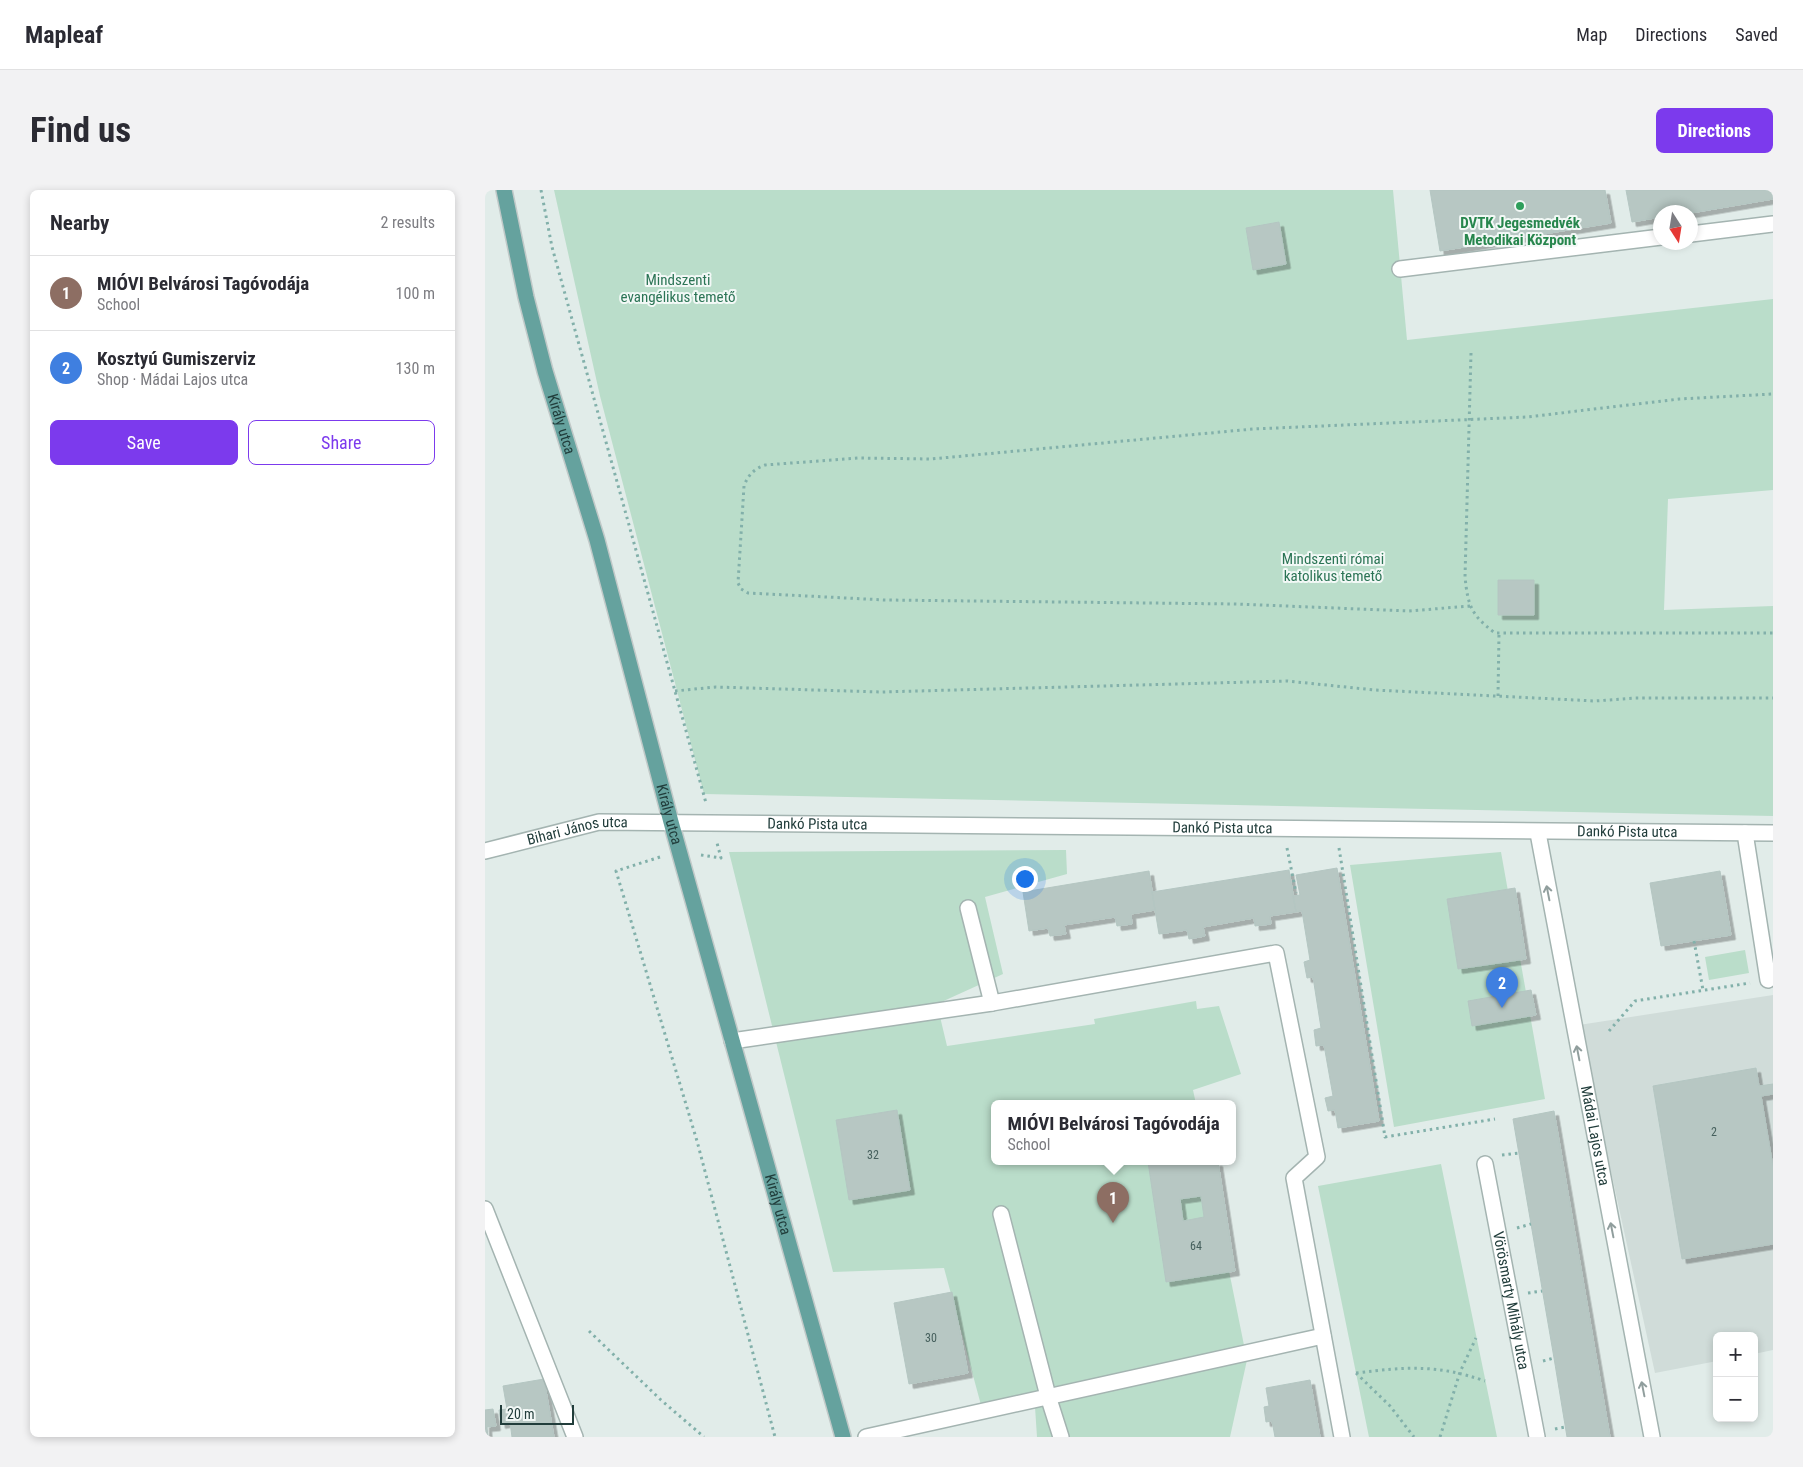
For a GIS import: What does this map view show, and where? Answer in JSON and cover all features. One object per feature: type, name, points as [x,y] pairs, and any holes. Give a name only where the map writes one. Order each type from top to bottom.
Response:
[{"type":"main road","name":"Király utca","points":[[504,190],[526,296],[545,371],[597,540],[671,822],[843,1437]]},
{"type":"street","points":[[1698,233],[1773,224]]},
{"type":"street","points":[[1400,269],[1653,238]]},
{"type":"street","name":"Bihari János utca","points":[[485,851],[599,822],[671,822]]},
{"type":"street","name":"Dankó Pista utca","points":[[671,822],[1538,833],[1773,833]]},
{"type":"street","name":"Mádai Lajos utca","points":[[1538,833],[1652,1437]]},
{"type":"street","points":[[1745,834],[1768,980]]},
{"type":"street","points":[[968,908],[992,1003]]},
{"type":"street","points":[[732,1041],[992,1003],[1276,953],[1317,1157],[1294,1178],[1342,1437]]},
{"type":"street","name":"Vörösmarty Mihály utca","points":[[1485,1164],[1537,1437]]},
{"type":"street","points":[[485,1209],[575,1437]]},
{"type":"street","points":[[1001,1214],[1048,1396],[1061,1437]]},
{"type":"street","points":[[866,1437],[1323,1336]]},
{"type":"path","points":[[541,190],[552,247],[721,858],[681,853],[644,861],[616,871],[697,1141],[775,1437]]},
{"type":"path","points":[[1471,353],[1465,577],[1469,606],[1478,620],[1495,633],[1773,633]]},
{"type":"path","points":[[1469,606],[1409,611],[1236,604],[885,600],[748,593],[741,589],[738,583],[744,486],[747,477],[756,468],[765,465],[858,458],[931,459],[1253,429],[1527,417],[1679,399],[1773,394]]},
{"type":"path","points":[[1498,696],[1499,633]]},
{"type":"path","points":[[675,691],[716,688],[881,692],[1287,681],[1375,690],[1595,701],[1635,698],[1773,698]]},
{"type":"path","points":[[1286,842],[1296,894]]},
{"type":"path","points":[[1339,843],[1385,1137],[1495,1119]]},
{"type":"path","points":[[1694,941],[1703,990]]},
{"type":"path","points":[[1609,1031],[1635,1001],[1768,980]]},
{"type":"path","points":[[1501,1156],[1519,1153]]},
{"type":"path","points":[[1514,1228],[1531,1224]]},
{"type":"path","points":[[1525,1294],[1542,1291]]},
{"type":"path","points":[[589,1331],[661,1400],[704,1437]]},
{"type":"path","points":[[1440,1437],[1460,1372],[1477,1338]]},
{"type":"path","points":[[1537,1362],[1553,1358]]},
{"type":"path","points":[[1414,1437],[1390,1406],[1356,1373],[1417,1367],[1460,1372],[1485,1381]]},
{"type":"shaded area","points":[[1773,995],[1773,1350],[1758,1353],[1758,1332],[1713,1332],[1713,1362],[1655,1373],[1579,1025]]},
{"type":"green space","name":"Mindszenti római katolikus temető","points":[[554,190],[1393,190],[1407,340],[1773,299],[1773,490],[1668,499],[1664,610],[1773,606],[1773,816],[704,794],[600,396]]},
{"type":"green space","points":[[1066,850],[1067,874],[985,897],[1003,974],[937,1004],[947,1046],[1095,1024],[1094,1019],[1196,1001],[1197,1009],[1219,1006],[1241,1074],[1193,1090],[1195,1100],[991,1100],[991,1165],[1208,1165],[1247,1360],[1230,1437],[1037,1437],[1035,1407],[981,1405],[944,1268],[833,1272],[729,852]]},
{"type":"green space","points":[[1501,852],[1545,1099],[1394,1127],[1350,865]]},
{"type":"green space","points":[[1745,950],[1749,973],[1709,980],[1705,957]]},
{"type":"green space","points":[[1441,1164],[1497,1437],[1369,1437],[1318,1186]]},
{"type":"building","name":"DVTK Jegesmedvék Metodikai Központ","points":[[1430,190],[1605,190],[1611,223],[1440,251]]},
{"type":"building","points":[[1626,190],[1773,190],[1773,199],[1698,212],[1698,205],[1653,205],[1653,218],[1632,222]]},
{"type":"building","points":[[1279,222],[1286,264],[1253,270],[1246,228]]},
{"type":"building","points":[[1498,580],[1534,580],[1534,615],[1498,615]]},
{"type":"building","points":[[1337,868],[1379,1121],[1338,1128],[1335,1110],[1328,1111],[1325,1098],[1333,1096],[1324,1045],[1316,1046],[1314,1030],[1321,1028],[1313,977],[1307,978],[1304,962],[1310,960],[1302,911],[1296,912],[1293,896],[1300,895],[1296,875]]},
{"type":"building","points":[[1289,870],[1296,912],[1270,916],[1271,924],[1255,926],[1254,918],[1203,927],[1205,936],[1189,939],[1187,930],[1159,934],[1152,892]]},
{"type":"building","points":[[1149,871],[1155,910],[1131,914],[1132,924],[1117,926],[1115,917],[1064,925],[1066,934],[1050,936],[1048,928],[1029,931],[1023,892]]},
{"type":"building","points":[[1720,871],[1731,935],[1661,946],[1650,883]]},
{"type":"building","points":[[1515,888],[1526,959],[1458,969],[1447,899]]},
{"type":"building","points":[[1531,990],[1536,1015],[1472,1026],[1468,1001]]},
{"type":"building","points":[[1756,1068],[1759,1086],[1773,1084],[1773,1094],[1761,1096],[1773,1167],[1773,1244],[1682,1259],[1653,1086]]},
{"type":"building","points":[[897,1110],[910,1190],[849,1200],[836,1120]]},
{"type":"building","points":[[1554,1111],[1610,1437],[1567,1437],[1513,1119]]},
{"type":"building","points":[[1148,1165],[1218,1165],[1235,1271],[1166,1282]],"holes":[[[1201,1196],[1204,1217],[1183,1221],[1180,1199]]]},
{"type":"building","points":[[952,1292],[968,1373],[909,1384],[894,1303]]},
{"type":"building","points":[[544,1379],[554,1437],[512,1437],[510,1422],[501,1424],[499,1410],[507,1409],[503,1386]]},
{"type":"building","points":[[1310,1380],[1320,1437],[1275,1437],[1272,1421],[1266,1422],[1264,1407],[1269,1406],[1266,1388]]},
{"type":"building","points":[[493,1409],[496,1426],[487,1427],[488,1437],[485,1437],[485,1410]]},
{"type":"place","name":"DVTK Jegesmedvék Metodikai Központ","points":[[1520,206]]},
{"type":"place","name":"Kosztyú Gumiszerviz","points":[[1502,1008]]},
{"type":"place","name":"MIÓVI Belvárosi Tagóvodája","points":[[1113,1223]]},
{"type":"park label","name":"Mindszenti evangélikus temető","points":[[678,288]]}]
